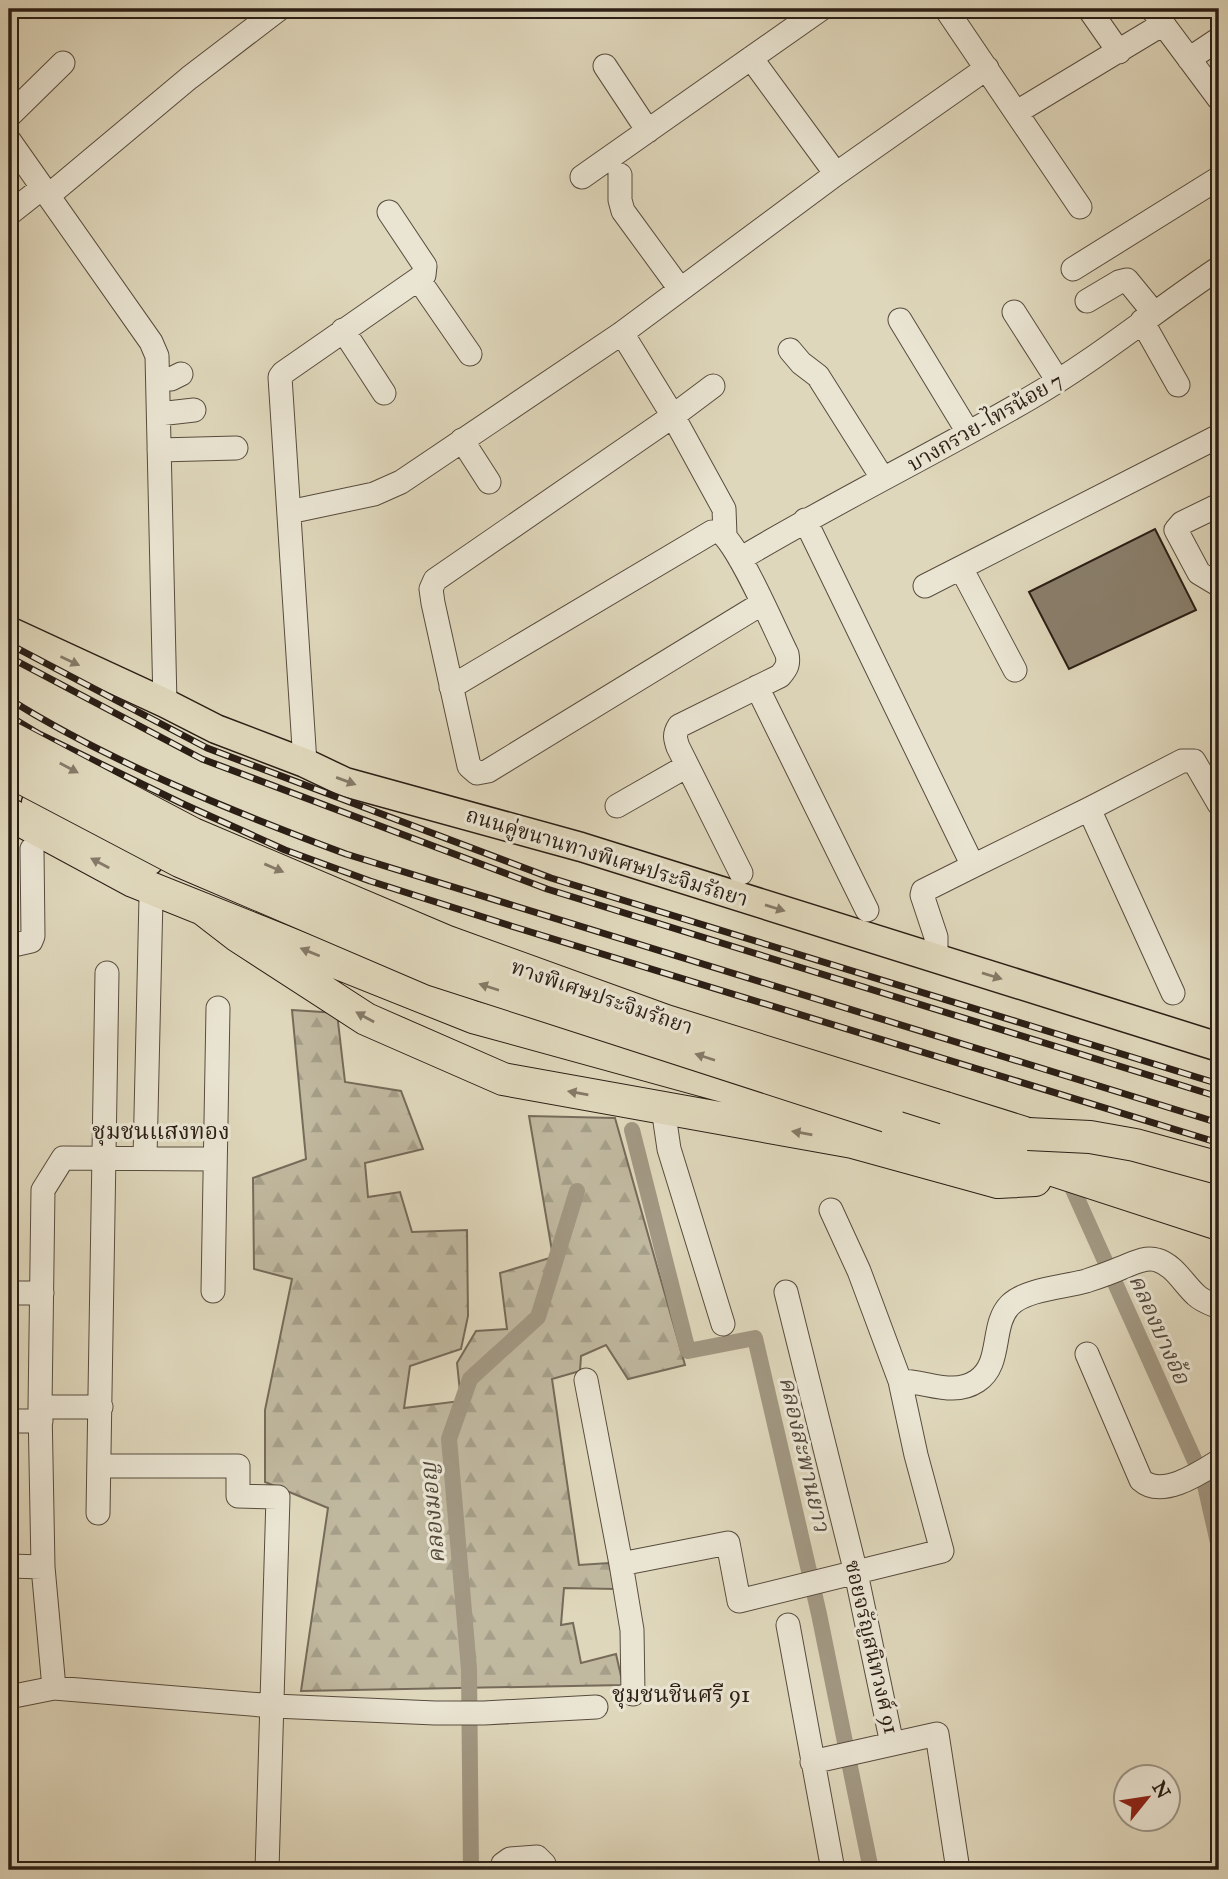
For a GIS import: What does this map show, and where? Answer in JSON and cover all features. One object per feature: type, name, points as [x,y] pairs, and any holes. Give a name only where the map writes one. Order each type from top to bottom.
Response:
[{"type":"highway","name":"ทางพิเศษประจิมรัถยา","points":[[9,737],[193,834],[445,941],[666,1021],[1219,1194]]},
{"type":"highway","name":"ทางพิเศษประจิมรัถยา","points":[[9,771],[180,861],[435,970],[1219,1224]]},
{"type":"highway","points":[[9,814],[133,881],[473,1017],[766,1085]]},
{"type":"highway","points":[[203,909],[237,936],[366,1019],[503,1079],[853,1142],[998,1182],[1045,1184]]},
{"type":"highway","points":[[1028,1134],[1090,1137],[1219,1168]]},
{"type":"main road","name":"ถนนคู่ขนานทางพิเศษประจิมรัถยา","points":[[9,631],[216,729],[345,782],[581,847],[1219,1047]]},
{"type":"main road","points":[[9,788],[157,864],[352,941],[377,946],[426,934],[453,934],[680,1012],[746,1050],[766,1085],[1045,1184],[1219,1237]]},
{"type":"main road","points":[[766,1085],[766,1053],[784,1045],[1219,1181]]},
{"type":"street","points":[[9,214],[45,192],[279,9]]},
{"type":"street","points":[[582,177],[821,9]]},
{"type":"street","points":[[946,9],[1080,207]]},
{"type":"street","points":[[1089,9],[1119,52]]},
{"type":"street","points":[[1017,112],[1119,52],[1158,17],[1219,99]]},
{"type":"street","points":[[1189,59],[1219,39]]},
{"type":"street","points":[[751,58],[836,174]]},
{"type":"street","points":[[9,116],[63,63]]},
{"type":"street","points":[[605,66],[648,131]]},
{"type":"street","points":[[289,512],[374,494],[401,482],[622,333],[836,174],[986,68]]},
{"type":"street","points":[[9,140],[45,192],[158,337],[165,703]]},
{"type":"street","points":[[620,175],[623,211],[680,289]]},
{"type":"street","points":[[1073,269],[1219,178]]},
{"type":"street","points":[[304,763],[280,377],[424,275],[425,266],[389,212]]},
{"type":"street","name":"บางกรวย-ไทรน้อย 7","points":[[740,559],[805,520],[1058,381],[1219,268]]},
{"type":"street","points":[[419,280],[470,354]]},
{"type":"street","points":[[1087,301],[1119,282],[1127,281],[1148,317],[1178,385]]},
{"type":"street","points":[[1014,312],[1058,381]]},
{"type":"street","points":[[900,320],[968,432]]},
{"type":"street","points":[[343,330],[384,393]]},
{"type":"street","points":[[622,333],[673,416],[724,509],[725,535]]},
{"type":"street","points":[[790,349],[801,363],[818,376],[883,479]]},
{"type":"street","points":[[158,378],[171,379],[181,374]]},
{"type":"street","points":[[713,386],[435,580],[431,589],[433,603],[469,766],[477,773],[488,771],[761,604]]},
{"type":"street","points":[[159,414],[194,410]]},
{"type":"street","points":[[925,586],[1219,436]]},
{"type":"street","points":[[462,440],[489,481]]},
{"type":"street","points":[[159,450],[236,448]]},
{"type":"street","points":[[1219,505],[1182,523],[1176,530],[1193,566],[1199,573],[1219,585]]},
{"type":"street","points":[[805,520],[973,866]]},
{"type":"street","points":[[451,687],[712,532],[719,531],[725,535],[740,559],[789,662],[787,669],[780,676],[679,726],[675,739],[741,873]]},
{"type":"street","points":[[961,568],[1015,670]]},
{"type":"street","points":[[757,687],[867,911]]},
{"type":"street","points":[[936,958],[936,937],[923,891],[1188,759],[1200,768],[1219,804]]},
{"type":"street","points":[[617,806],[687,766]]},
{"type":"street","points":[[1090,809],[1173,993]]},
{"type":"street","points":[[9,946],[26,944],[33,936],[32,849]]},
{"type":"street","points":[[145,1158],[151,897]]},
{"type":"street","points":[[98,1513],[107,973]]},
{"type":"street","points":[[213,1291],[218,1008]]},
{"type":"street","points":[[663,1108],[669,1150],[723,1324]]},
{"type":"street","points":[[54,1688],[43,1567],[40,1414],[43,1190],[64,1158],[214,1159]]},
{"type":"street","points":[[621,1564],[727,1543],[740,1601],[942,1551],[916,1455],[900,1381],[859,1271],[831,1210]]},
{"type":"street","points":[[900,1381],[928,1383],[953,1390],[965,1388],[986,1374],[1009,1306],[1020,1297],[1086,1281],[1153,1258],[1163,1262],[1179,1275],[1201,1300],[1219,1307]]},
{"type":"street","name":"ซอยจรัญสนิทวงศ์ 91","points":[[786,1292],[886,1745],[937,1734],[958,1870]]},
{"type":"street","points":[[9,1293],[42,1293]]},
{"type":"street","points":[[1087,1354],[1141,1480],[1152,1487],[1164,1486],[1215,1463]]},
{"type":"street","points":[[586,1380],[632,1630],[633,1694]]},
{"type":"street","points":[[9,1421],[40,1414],[100,1407]]},
{"type":"street","points":[[99,1466],[238,1466],[238,1496],[278,1497],[274,1706],[267,1870]]},
{"type":"street","points":[[9,1566],[43,1567]]},
{"type":"street","points":[[788,1625],[833,1870]]},
{"type":"street","points":[[9,1696],[54,1688],[274,1706],[435,1713],[596,1707]]},
{"type":"street","points":[[813,1761],[886,1745]]},
{"type":"street","points":[[503,1870],[503,1864],[510,1859],[537,1857],[544,1864],[544,1870]]},
{"type":"green space","points":[[292,1010],[337,1013],[345,1082],[401,1091],[423,1149],[365,1163],[368,1197],[400,1192],[412,1232],[467,1230],[468,1316],[461,1349],[410,1366],[404,1408],[461,1401],[457,1363],[476,1331],[507,1329],[500,1273],[553,1257],[529,1116],[615,1118],[685,1365],[628,1379],[606,1345],[581,1356],[580,1371],[552,1379],[579,1565],[609,1563],[615,1589],[564,1588],[561,1625],[573,1623],[581,1663],[616,1654],[623,1685],[301,1691],[328,1508],[265,1482],[265,1410],[292,1279],[254,1269],[253,1178],[306,1159]]},
{"type":"building","points":[[1155,529],[1196,610],[1069,669],[1029,592]]},
{"type":"waterway","name":"คลองสะพานยาว","points":[[632,1130],[688,1351],[755,1338],[819,1614],[871,1870]]},
{"type":"waterway","name":"คลองบางอ้อ","points":[[1066,1174],[1204,1481],[1219,1547]]},
{"type":"waterway","name":"คลองมอญ","points":[[471,1870],[469,1669],[449,1439],[470,1379],[538,1317],[577,1191]]},
{"type":"railway","points":[[9,644],[207,748],[551,878],[1219,1084]]},
{"type":"railway","points":[[9,657],[202,759],[547,889],[1219,1097]]},
{"type":"railway","points":[[9,699],[89,744],[174,785],[346,854],[1219,1123]]},
{"type":"railway","points":[[9,716],[39,734],[181,803],[285,850],[370,881],[1219,1143]]},
{"type":"district","name":"ชุมชนแสงทอง","points":[[161,1131]]},
{"type":"district","name":"ชุมชนชินศรี 91","points":[[681,1694]]}]
